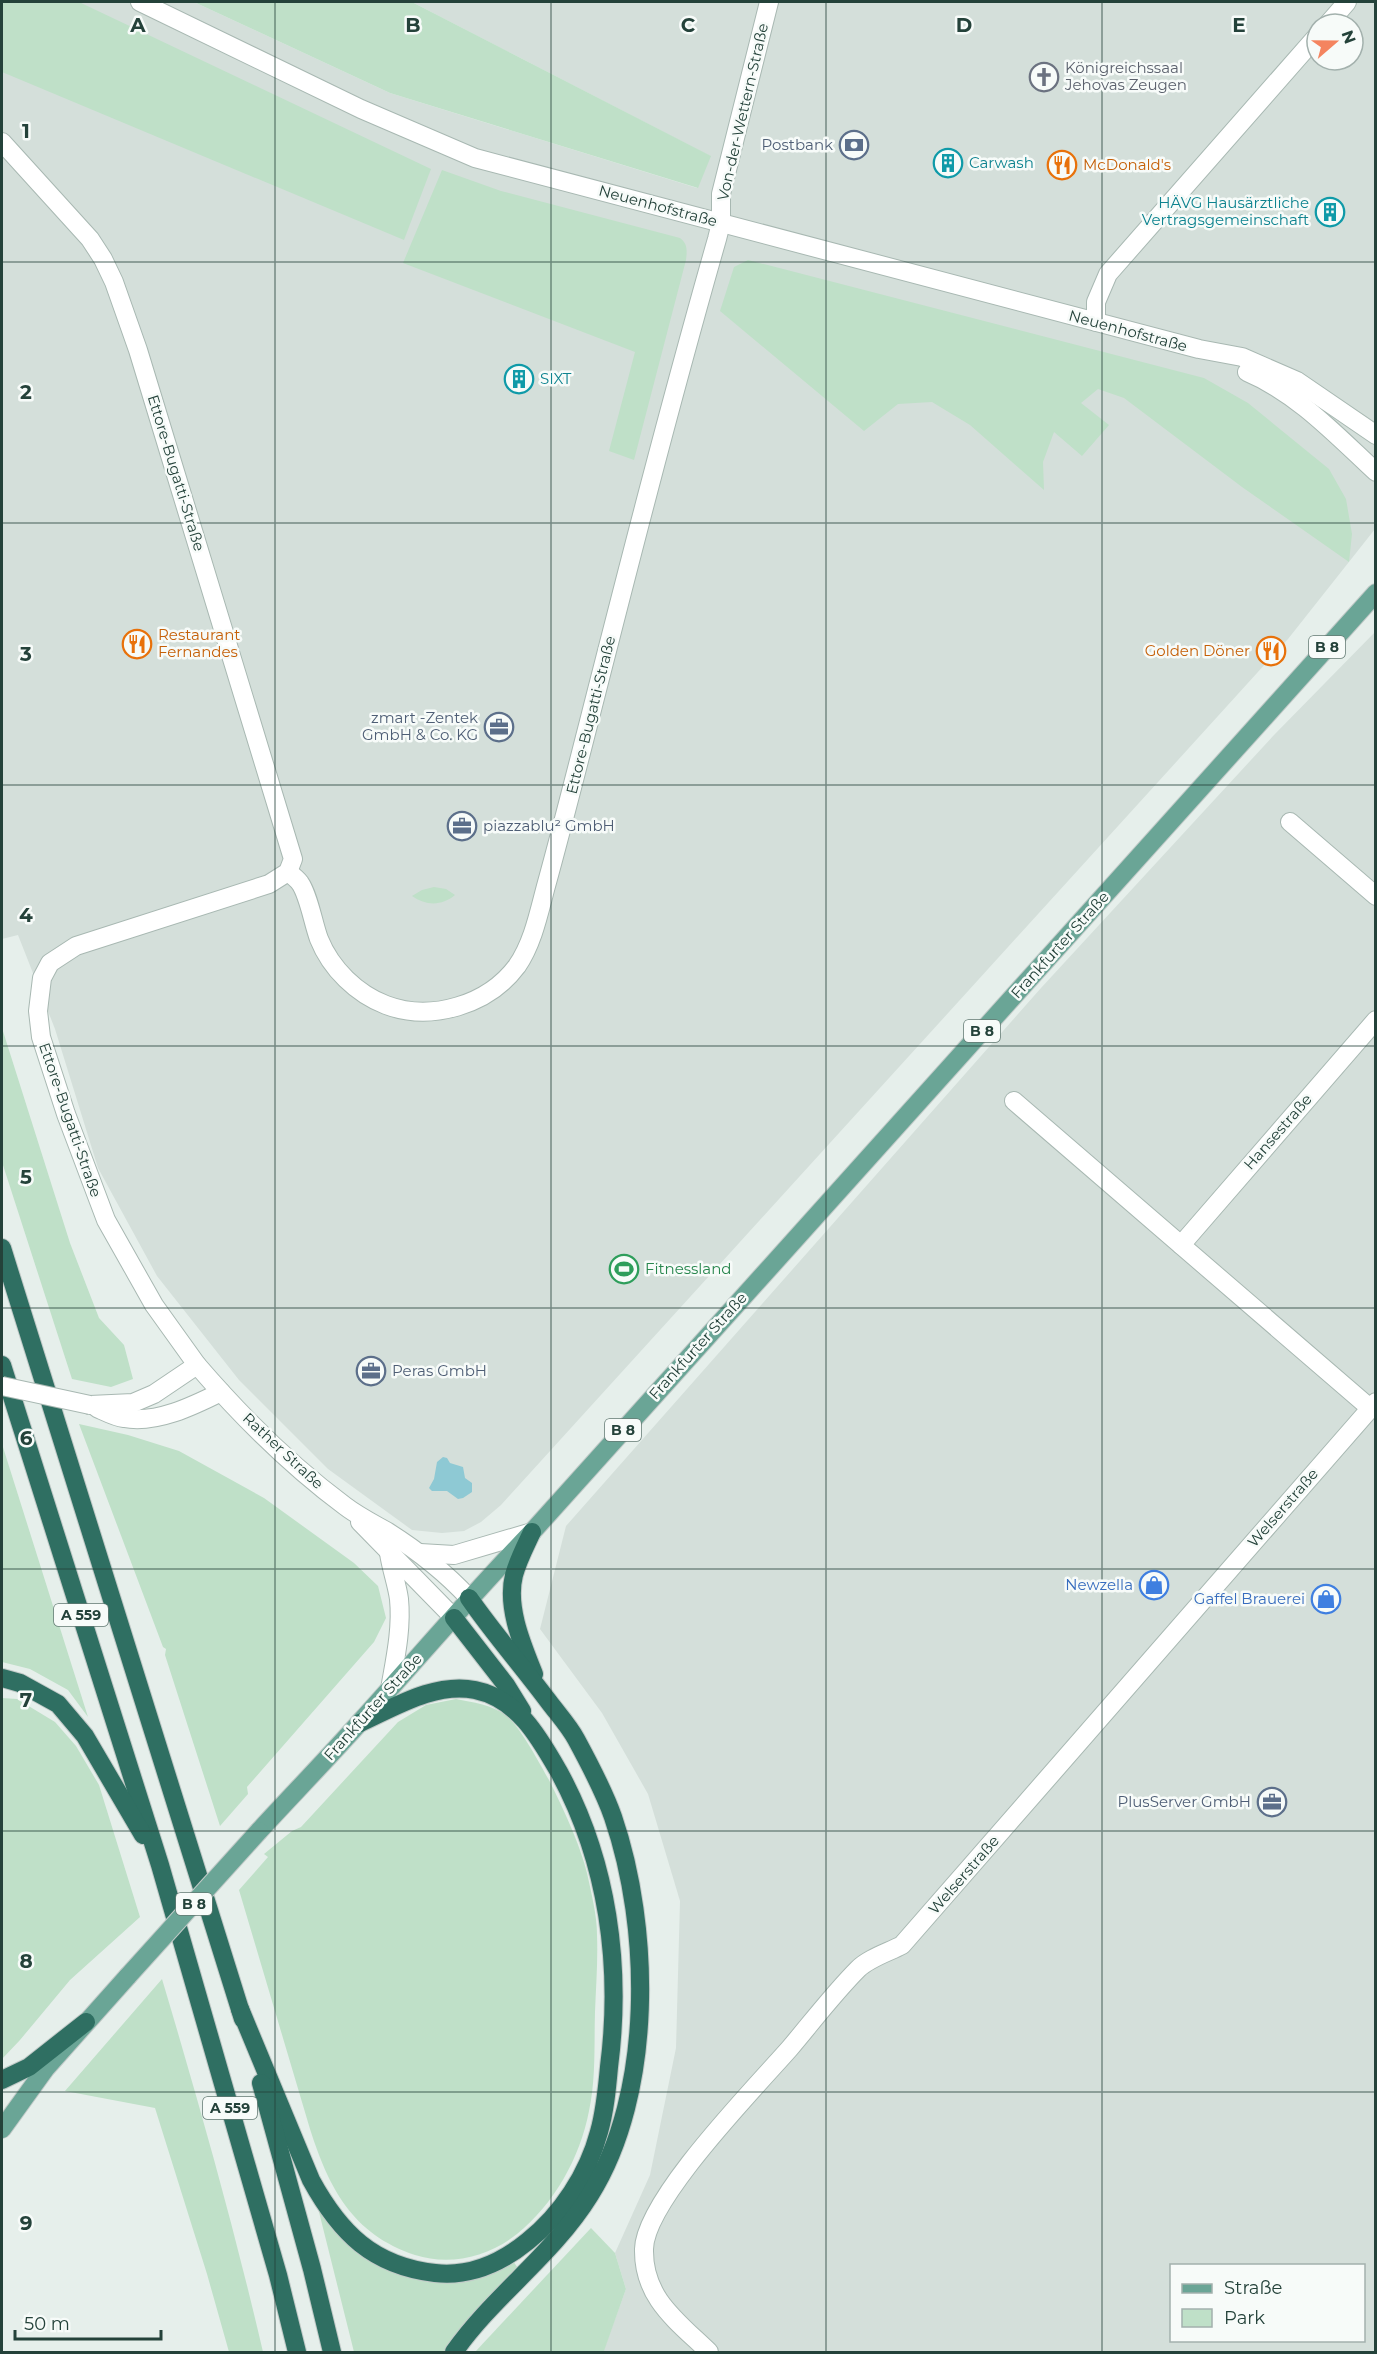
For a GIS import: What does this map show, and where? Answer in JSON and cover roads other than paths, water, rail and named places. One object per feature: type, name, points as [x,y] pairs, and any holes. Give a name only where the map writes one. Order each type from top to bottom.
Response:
[{"type":"highway","name":"A 559","points":[[2,1248],[240,2009],[309,2258],[332,2352]]},
{"type":"highway","name":"A 559","points":[[2,1365],[160,1865],[278,2275],[297,2352]]},
{"type":"highway","points":[[532,1532],[514,1573],[513,1608],[523,1647],[542,1692]]},
{"type":"highway","points":[[454,2352],[487,2313],[574,2220],[592,2193],[606,2165],[626,2112],[636,2047],[640,1983],[636,1919],[623,1852],[612,1815],[575,1737],[469,1598]]},
{"type":"highway","points":[[454,1618],[506,1685],[528,1722]]},
{"type":"highway","points":[[2,1678],[20,1683],[58,1704],[85,1736],[160,1865]]},
{"type":"highway","points":[[240,2009],[311,2180],[332,2214],[363,2247],[401,2267],[449,2275],[471,2272],[494,2263],[516,2250],[540,2232],[570,2195],[599,2135],[614,2029],[615,1976],[609,1921],[595,1862],[582,1822],[540,1738],[528,1722],[511,1706],[488,1693],[459,1688],[437,1690],[417,1697],[360,1723]]},
{"type":"highway","points":[[2,2080],[29,2067],[86,2022]]},
{"type":"main road","name":"Frankfurter Straße","points":[[2,2129],[46,2068],[86,2022],[360,1723],[454,1618],[469,1598],[532,1532],[1373,598]]},
{"type":"street","name":"Neuenhofstraße","points":[[140,2],[361,109],[476,158],[1199,350],[1242,357],[1297,381],[1376,435]]},
{"type":"street","name":"Von-der-Wettern-Straße","points":[[721,223],[721,194],[770,2]]},
{"type":"street","points":[[1096,322],[1096,302],[1108,274],[1305,50]]},
{"type":"street","name":"Ettore-Bugatti-Straße","points":[[2,142],[90,239],[114,282],[138,351],[293,859],[288,872],[269,884],[76,946],[50,963],[42,978],[38,1011],[41,1037],[66,1114],[106,1220],[154,1305],[197,1365]]},
{"type":"street","name":"Ettore-Bugatti-Straße","points":[[288,872],[301,884],[321,942],[332,961],[360,992],[388,1006],[433,1013],[458,1006],[494,989],[519,963],[533,934],[561,833],[651,481],[721,223]]},
{"type":"street","name":"Neuenhofstraße","points":[[1199,350],[1263,379],[1298,401],[1376,471]]},
{"type":"street","points":[[1290,822],[1376,896]]},
{"type":"street","name":"Hansestraße","points":[[1181,1245],[1376,1020]]},
{"type":"street","points":[[1014,1101],[1181,1245],[1373,1405]]},
{"type":"street","points":[[120,1412],[133,1403],[154,1394],[197,1365]]},
{"type":"street","name":"Rather Straße","points":[[197,1365],[221,1392],[303,1471],[346,1508],[454,1618]]},
{"type":"street","points":[[2,1386],[120,1412],[137,1420],[200,1403],[221,1392]]},
{"type":"street","name":"Welserstraße","points":[[709,2352],[663,2307],[652,2292],[645,2275],[644,2246],[656,2214],[686,2167],[860,1967],[902,1945],[1373,1405]]},
{"type":"street","name":"Rather Straße","points":[[346,1508],[420,1553],[448,1576],[469,1598]]},
{"type":"street","points":[[420,1553],[454,1555],[532,1532]]},
{"type":"street","points":[[389,1553],[399,1609],[397,1652],[390,1689]]},
{"type":"water","points":[[443,1457],[447,1458],[450,1463],[463,1467],[465,1478],[472,1483],[472,1492],[463,1498],[458,1499],[447,1491],[432,1491],[429,1488],[434,1479],[437,1462]]},
{"type":"place","name":"Königreichssaal Jehovas Zeugen","points":[[1044,77]]},
{"type":"place","name":"Postbank","points":[[854,145]]},
{"type":"place","name":"Carwash","points":[[948,163]]},
{"type":"place","name":"McDonald's","points":[[1062,165]]},
{"type":"place","name":"HÄVG Hausärztliche Vertragsgemeinschaft","points":[[1330,212]]},
{"type":"place","name":"SIXT","points":[[519,379]]},
{"type":"place","name":"Restaurant Fernandes","points":[[137,644]]},
{"type":"place","name":"Golden Döner","points":[[1271,651]]},
{"type":"place","name":"zmart -Zentek GmbH & Co. KG","points":[[499,727]]},
{"type":"place","name":"piazzablu² GmbH","points":[[462,826]]},
{"type":"place","name":"Fitnessland","points":[[624,1269]]},
{"type":"place","name":"Peras GmbH","points":[[371,1371]]},
{"type":"place","name":"Newzella","points":[[1154,1585]]},
{"type":"place","name":"Gaffel Brauerei","points":[[1326,1599]]},
{"type":"place","name":"PlusServer GmbH","points":[[1272,1802]]}]
